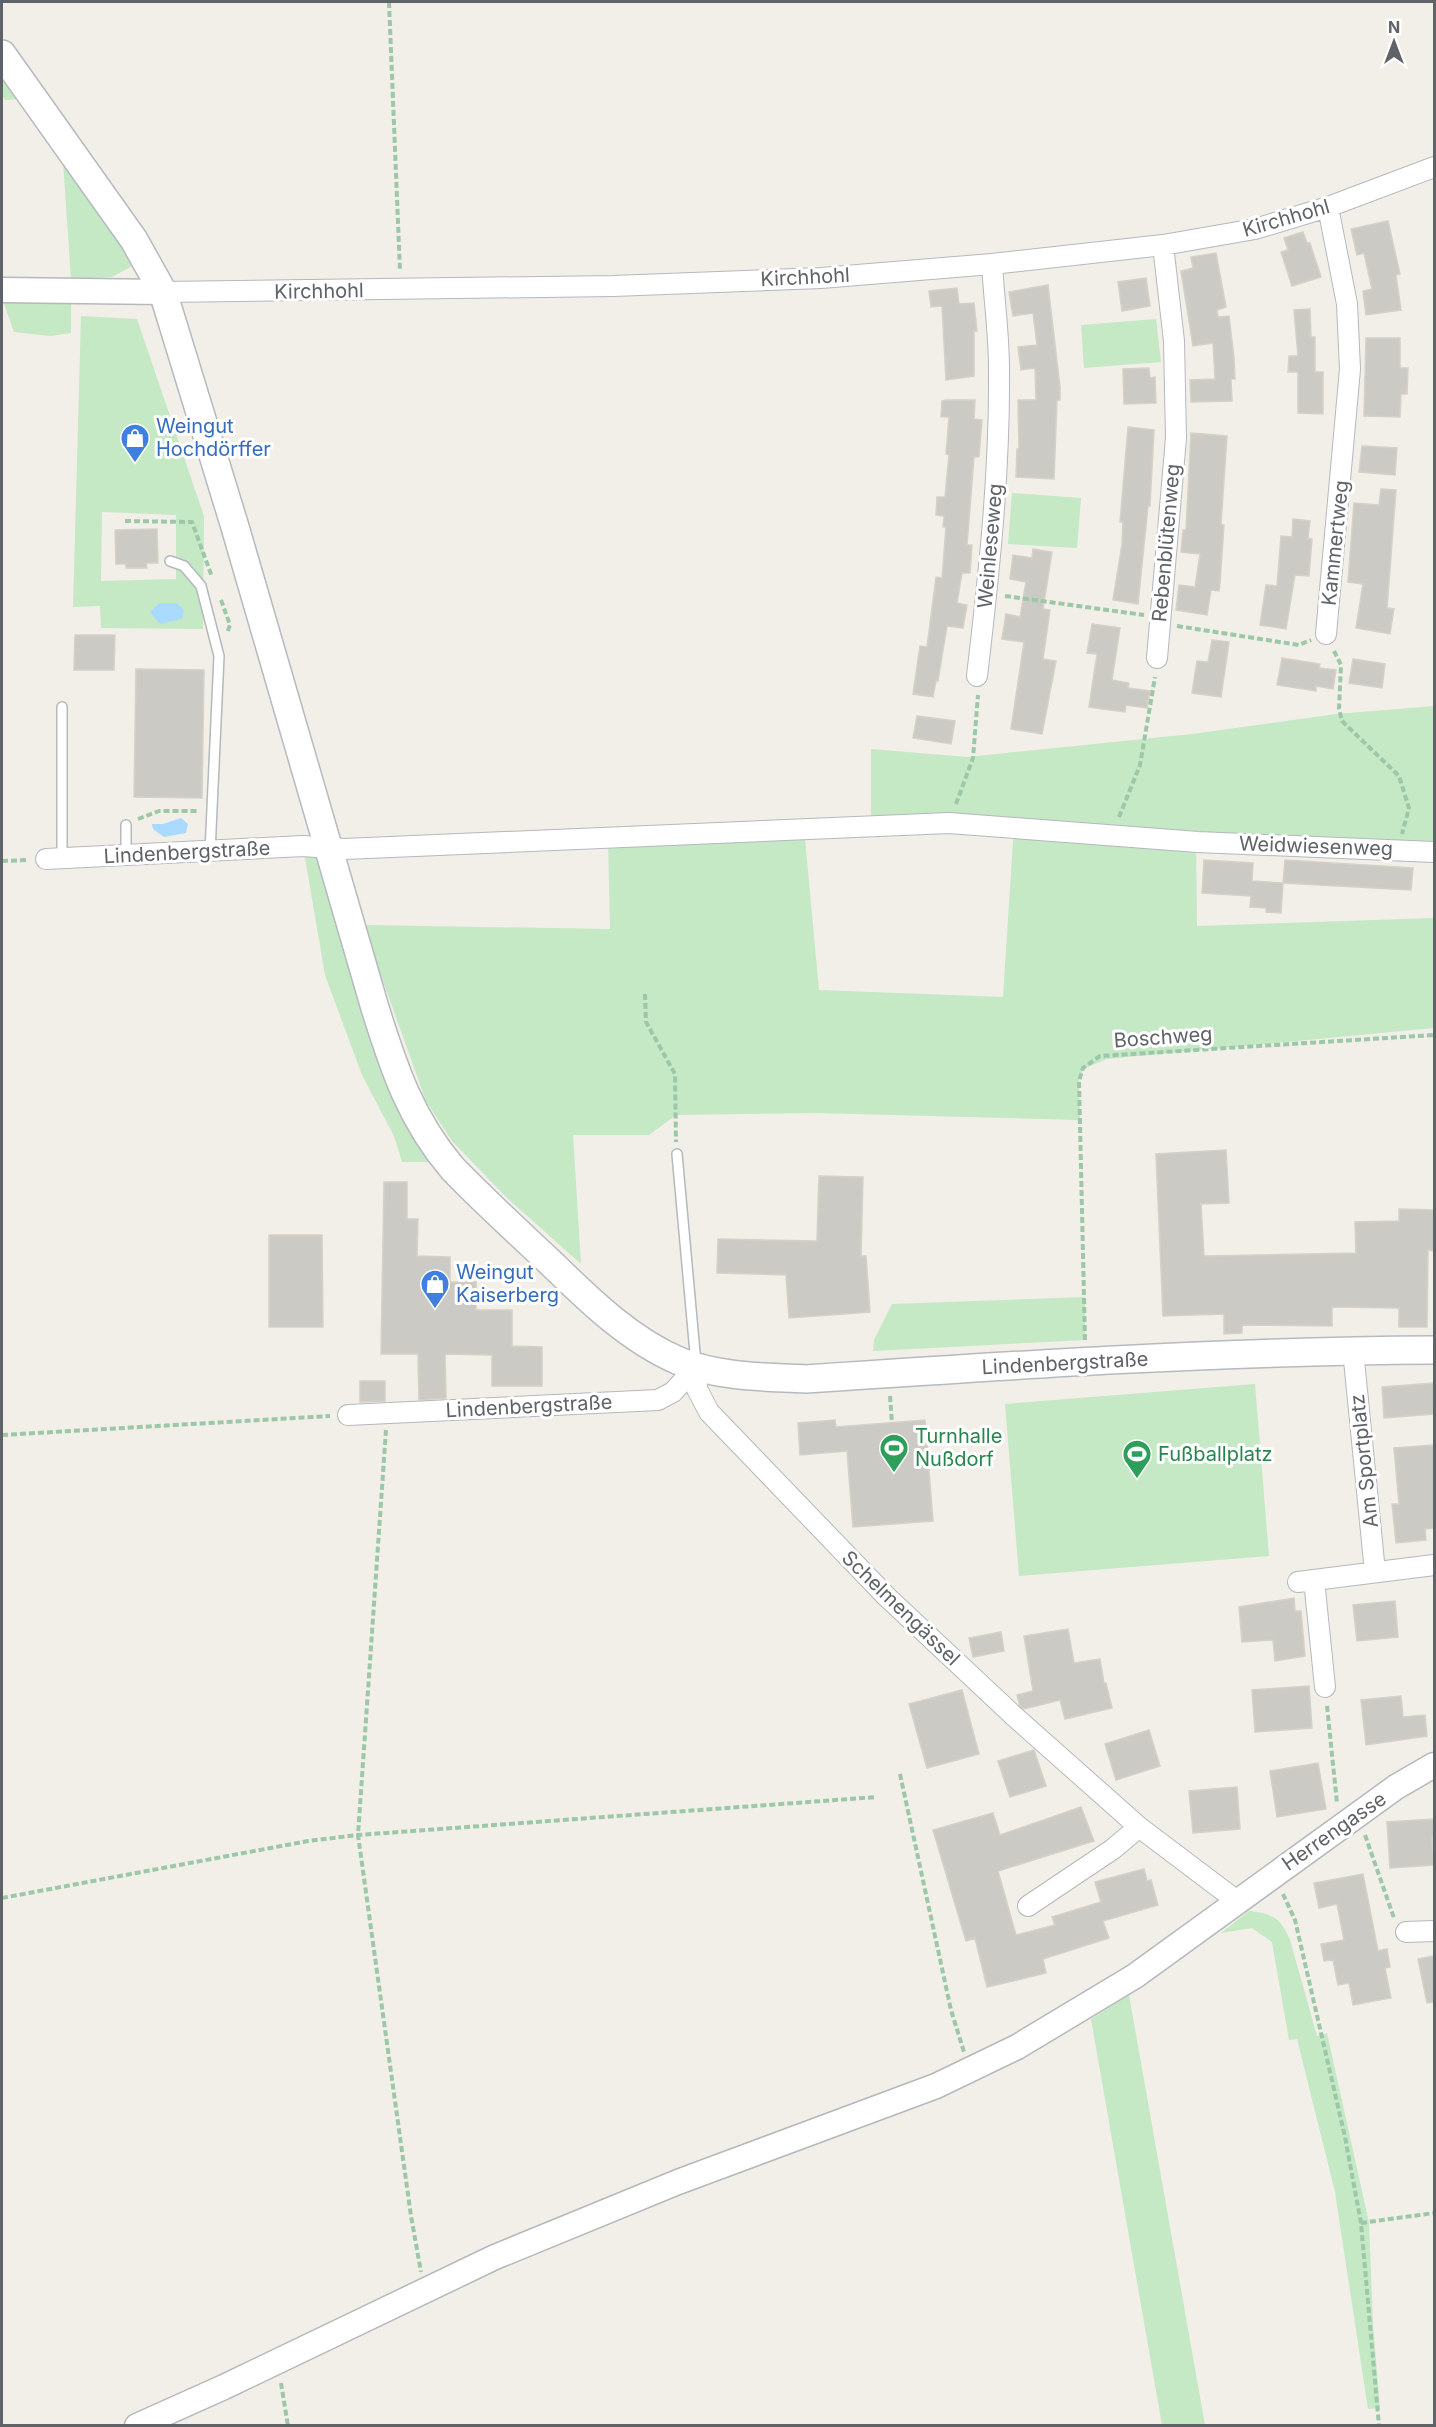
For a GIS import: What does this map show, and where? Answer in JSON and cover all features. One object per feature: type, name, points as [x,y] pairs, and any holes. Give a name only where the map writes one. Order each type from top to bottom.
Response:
[{"type":"main road","name":"Lindenbergstraße","points":[[2,54],[134,240],[163,292],[188,368],[375,1008],[398,1081],[409,1105],[437,1150],[474,1190],[606,1314],[630,1334],[679,1361],[696,1367],[748,1376],[806,1379],[1086,1361],[1353,1350],[1434,1350]]},
{"type":"street","name":"Kirchhohl","points":[[163,292],[613,286],[821,278],[992,264],[1163,245],[1255,229],[1328,207],[1434,167]]},
{"type":"street","name":"Kammertweg","points":[[1326,634],[1350,369],[1347,304],[1328,207]]},
{"type":"street","name":"Rebenblütenweg","points":[[1157,658],[1176,438],[1174,341],[1163,245]]},
{"type":"street","name":"Weinleseweg","points":[[977,676],[987,593],[998,444],[999,367],[992,264]]},
{"type":"street","points":[[2,290],[163,292]]},
{"type":"street","name":"Lindenbergstraße","points":[[54,859],[303,846],[344,849],[949,823]]},
{"type":"street","name":"Weidwiesenweg","points":[[949,823],[1198,842],[1434,852]]},
{"type":"street","name":"Am Sportplatz","points":[[1353,1350],[1375,1572]]},
{"type":"street","name":"Lindenbergstraße","points":[[348,1415],[658,1400],[673,1392],[696,1367]]},
{"type":"street","name":"Schelmengässel","points":[[696,1367],[697,1389],[709,1412],[733,1440],[887,1597],[1015,1717],[1139,1827],[1237,1901]]},
{"type":"street","points":[[1325,1687],[1306,1582],[1434,1565]]},
{"type":"street","name":"Herrengasse","points":[[137,2426],[426,2289],[566,2227],[678,2182],[936,2086],[1017,2047],[1104,1996],[1396,1787],[1434,1765]]},
{"type":"street","points":[[1028,1906],[1113,1849],[1139,1827]]},
{"type":"street","points":[[1406,1932],[1434,1931]]},
{"type":"lane","points":[[170,561],[184,566],[201,586],[219,656],[210,852]]},
{"type":"lane","points":[[54,859],[62,707]]},
{"type":"lane","points":[[126,825],[126,856]]},
{"type":"lane","points":[[677,1154],[696,1367]]},
{"type":"path","points":[[389,2],[400,290]]},
{"type":"path","points":[[987,593],[1299,645],[1326,634]]},
{"type":"path","name":"Kammertweg","points":[[1326,634],[1341,665],[1339,709],[1342,722],[1399,776],[1409,808],[1398,850]]},
{"type":"path","points":[[1112,835],[1140,765],[1154,694],[1157,658]]},
{"type":"path","points":[[949,823],[973,758],[978,711],[977,676]]},
{"type":"path","points":[[126,825],[159,810],[211,811]]},
{"type":"path","points":[[2,861],[54,859]]},
{"type":"path","points":[[645,994],[646,1022],[675,1074],[677,1154]]},
{"type":"path","name":"Boschweg","points":[[1086,1361],[1078,1081],[1083,1068],[1100,1056],[1434,1035]]},
{"type":"path","points":[[388,1414],[358,1835],[412,2228],[426,2289]]},
{"type":"path","points":[[2,1435],[348,1415]]},
{"type":"path","points":[[1325,1687],[1337,1802]]},
{"type":"path","points":[[900,1774],[951,2010],[972,2069]]},
{"type":"path","points":[[2,1898],[308,1841],[358,1835],[877,1797]]},
{"type":"path","points":[[1358,1814],[1395,1919],[1406,1932]]},
{"type":"path","points":[[1271,1876],[1285,1898],[1294,1920],[1345,2137],[1361,2223],[1379,2426]]},
{"type":"path","points":[[1361,2223],[1434,2213]]},
{"type":"path","points":[[277,2361],[288,2426]]},
{"type":"green space","points":[[2,73],[20,99],[5,100],[2,96]]},
{"type":"green space","points":[[63,161],[134,265],[112,277],[71,279]]},
{"type":"green space","points":[[2,298],[71,303],[71,333],[50,336],[14,332]]},
{"type":"green space","points":[[81,316],[137,319],[204,516],[203,629],[101,628],[100,606],[73,607]],"holes":[[[102,512],[176,515],[176,579],[101,581]]]},
{"type":"green space","points":[[1156,319],[1161,362],[1084,368],[1081,325]]},
{"type":"green space","points":[[1012,493],[1081,498],[1077,548],[1008,544]]},
{"type":"green space","points":[[1434,706],[1434,848],[1196,833],[1197,926],[1434,918],[1434,1028],[1107,1059],[1083,1069],[1079,1081],[1080,1120],[815,1113],[676,1115],[649,1135],[573,1135],[581,1264],[506,1197],[452,1141],[426,1101],[363,925],[610,929],[608,839],[804,828],[819,990],[1003,997],[1014,826],[871,822],[871,749],[967,757],[1192,734],[1336,714]]},
{"type":"green space","points":[[303,846],[322,861],[432,1162],[402,1162],[394,1136],[362,1075],[325,975]]},
{"type":"green space","points":[[1085,1297],[1085,1340],[873,1351],[874,1340],[892,1304]]},
{"type":"green space","name":"Fußballplatz","points":[[1255,1384],[1269,1556],[1019,1576],[1005,1404]]},
{"type":"green space","points":[[1249,1911],[1270,1915],[1283,1926],[1290,1940],[1317,2036],[1327,2033],[1369,2223],[1373,2324],[1380,2408],[1368,2409],[1335,2192],[1297,2039],[1289,2040],[1272,1942],[1252,1928],[1221,1933]]},
{"type":"green space","points":[[1129,1995],[1205,2425],[1162,2425],[1091,2019]]},
{"type":"water","points":[[159,603],[177,603],[184,610],[182,619],[160,624],[150,612]]},
{"type":"water","points":[[181,818],[188,824],[186,833],[164,837],[153,829],[152,824],[163,824]]},
{"type":"building","points":[[1388,221],[1400,274],[1396,275],[1401,310],[1366,315],[1363,291],[1372,289],[1364,253],[1357,255],[1351,229]]},
{"type":"building","points":[[1303,232],[1307,243],[1310,243],[1321,277],[1292,286],[1281,252],[1288,250],[1284,238]]},
{"type":"building","points":[[1216,253],[1226,307],[1217,310],[1218,317],[1229,316],[1234,358],[1235,379],[1231,379],[1232,401],[1191,402],[1190,380],[1215,379],[1213,343],[1193,346],[1181,271],[1193,268],[1191,257]]},
{"type":"building","points":[[1146,278],[1150,306],[1122,311],[1118,282]]},
{"type":"building","points":[[1048,285],[1060,387],[1060,400],[1057,400],[1054,479],[1016,477],[1017,449],[1019,449],[1018,400],[1036,400],[1035,368],[1021,370],[1018,347],[1037,345],[1033,313],[1013,316],[1009,292]]},
{"type":"building","points":[[957,288],[959,304],[974,303],[977,331],[974,331],[974,376],[946,380],[942,306],[931,307],[929,291]]},
{"type":"building","points":[[1310,309],[1311,337],[1315,337],[1315,372],[1323,372],[1323,414],[1298,413],[1298,372],[1288,372],[1289,356],[1298,356],[1294,310]]},
{"type":"building","points":[[1366,338],[1400,338],[1400,368],[1408,368],[1407,394],[1401,394],[1400,417],[1364,416]]},
{"type":"building","points":[[1149,368],[1150,378],[1155,377],[1156,403],[1124,404],[1123,369]]},
{"type":"building","points":[[975,400],[974,419],[982,420],[979,457],[974,457],[967,545],[972,545],[970,573],[962,573],[957,603],[967,605],[963,628],[947,626],[938,681],[936,681],[933,697],[913,694],[920,646],[927,647],[936,577],[942,578],[946,527],[943,527],[944,516],[936,515],[937,497],[945,497],[949,455],[946,454],[949,417],[941,417],[942,401]]},
{"type":"building","points":[[1128,427],[1154,430],[1150,506],[1148,506],[1138,604],[1113,600],[1122,544],[1123,522],[1120,522]]},
{"type":"building","points":[[1191,433],[1227,436],[1221,524],[1224,525],[1220,583],[1219,591],[1211,590],[1207,615],[1176,610],[1179,585],[1195,587],[1200,554],[1181,552],[1183,530],[1186,530]]},
{"type":"building","points":[[1362,446],[1397,448],[1395,475],[1359,472]]},
{"type":"building","points":[[1381,489],[1396,490],[1387,608],[1394,609],[1390,634],[1356,628],[1363,584],[1348,582],[1354,503],[1379,505]]},
{"type":"building","points":[[1293,519],[1310,521],[1308,538],[1312,539],[1309,576],[1295,575],[1286,629],[1260,625],[1266,585],[1277,586],[1281,536],[1292,537]]},
{"type":"building","points":[[157,529],[158,563],[146,563],[147,568],[126,568],[126,564],[116,564],[115,530]]},
{"type":"building","points":[[1033,549],[1052,552],[1043,609],[1050,610],[1043,659],[1056,661],[1042,734],[1011,729],[1024,642],[1002,639],[1006,614],[1020,617],[1026,582],[1010,579],[1013,555],[1032,558]]},
{"type":"building","points":[[1092,624],[1120,628],[1112,680],[1129,683],[1128,688],[1150,691],[1147,708],[1126,705],[1125,712],[1089,707],[1097,654],[1087,653]]},
{"type":"building","points":[[75,635],[115,635],[114,670],[74,670]]},
{"type":"building","points":[[1212,640],[1229,642],[1221,697],[1192,693],[1197,661],[1208,662]]},
{"type":"building","points":[[1282,658],[1320,664],[1319,668],[1336,670],[1333,689],[1316,686],[1316,691],[1277,685]]},
{"type":"building","points":[[1353,659],[1385,664],[1382,688],[1349,683]]},
{"type":"building","points":[[136,669],[204,670],[202,798],[134,797]]},
{"type":"building","points":[[917,716],[955,721],[951,744],[913,738]]},
{"type":"building","points":[[1204,860],[1253,863],[1252,881],[1283,883],[1281,913],[1266,912],[1266,908],[1250,907],[1251,896],[1202,893]]},
{"type":"building","points":[[1285,860],[1413,868],[1411,890],[1283,883]]},
{"type":"building","points":[[1226,1150],[1229,1203],[1201,1204],[1204,1256],[1356,1253],[1355,1222],[1399,1221],[1399,1209],[1434,1210],[1434,1251],[1428,1250],[1427,1327],[1399,1327],[1399,1308],[1332,1307],[1332,1326],[1242,1325],[1242,1333],[1224,1334],[1224,1314],[1163,1316],[1156,1154]]},
{"type":"building","points":[[819,1176],[863,1177],[861,1256],[866,1256],[870,1312],[789,1318],[786,1275],[717,1273],[718,1239],[817,1241]]},
{"type":"building","points":[[384,1182],[407,1182],[407,1219],[418,1219],[417,1256],[450,1257],[450,1282],[476,1282],[476,1310],[512,1310],[512,1346],[542,1347],[542,1386],[492,1386],[492,1355],[445,1354],[446,1398],[419,1400],[418,1354],[381,1354]]},
{"type":"building","points":[[269,1235],[322,1235],[323,1327],[269,1327]]},
{"type":"building","points":[[360,1381],[385,1381],[385,1401],[360,1402]]},
{"type":"building","points":[[1434,1383],[1434,1414],[1384,1418],[1382,1387]]},
{"type":"building","points":[[835,1420],[836,1427],[925,1420],[933,1521],[853,1527],[847,1451],[800,1455],[798,1423]]},
{"type":"building","points":[[1434,1445],[1434,1528],[1425,1529],[1426,1540],[1396,1543],[1392,1504],[1399,1504],[1394,1448]]},
{"type":"building","points":[[1294,1598],[1295,1611],[1301,1611],[1305,1656],[1275,1661],[1273,1640],[1242,1642],[1239,1607]]},
{"type":"building","points":[[1395,1601],[1398,1637],[1357,1641],[1353,1605]]},
{"type":"building","points":[[1068,1629],[1074,1663],[1100,1659],[1104,1683],[1106,1683],[1112,1708],[1065,1719],[1060,1700],[1024,1709],[1020,1706],[1017,1695],[1033,1691],[1024,1636]]},
{"type":"building","points":[[1001,1632],[1004,1651],[973,1657],[969,1638]]},
{"type":"building","points":[[1309,1686],[1312,1728],[1255,1732],[1252,1690]]},
{"type":"building","points":[[962,1690],[979,1754],[927,1768],[909,1704]]},
{"type":"building","points":[[1401,1696],[1403,1717],[1425,1715],[1427,1736],[1366,1745],[1361,1700]]},
{"type":"building","points":[[1149,1730],[1160,1766],[1116,1780],[1105,1744]]},
{"type":"building","points":[[1034,1750],[1046,1786],[1010,1797],[998,1761]]},
{"type":"building","points":[[1318,1763],[1326,1809],[1277,1817],[1270,1771]]},
{"type":"building","points":[[1237,1787],[1240,1829],[1193,1833],[1189,1791]]},
{"type":"building","points":[[1081,1807],[1094,1841],[998,1871],[1016,1935],[1055,1925],[1052,1917],[1101,1902],[1095,1882],[1144,1869],[1147,1881],[1151,1880],[1158,1905],[1103,1921],[1109,1938],[1043,1959],[1046,1973],[987,1987],[975,1938],[966,1941],[933,1830],[993,1813],[1000,1835]]},
{"type":"building","points":[[1434,1819],[1434,1837],[1432,1837],[1434,1865],[1390,1868],[1387,1822]]},
{"type":"building","points":[[1363,1874],[1378,1951],[1387,1949],[1390,1967],[1385,1968],[1391,1998],[1353,2005],[1349,1983],[1338,1985],[1333,1960],[1324,1961],[1321,1944],[1344,1940],[1337,1904],[1319,1908],[1314,1883]]},
{"type":"building","points":[[1434,1956],[1434,2002],[1427,2003],[1418,1959]]},
{"type":"place","name":"Weingut Hochdörffer","points":[[135,464]]},
{"type":"place","name":"Weingut Kaiserberg","points":[[435,1310]]},
{"type":"place","name":"Turnhalle Nußdorf","points":[[894,1474]]},
{"type":"place","name":"Fußballplatz","points":[[1137,1480]]}]
